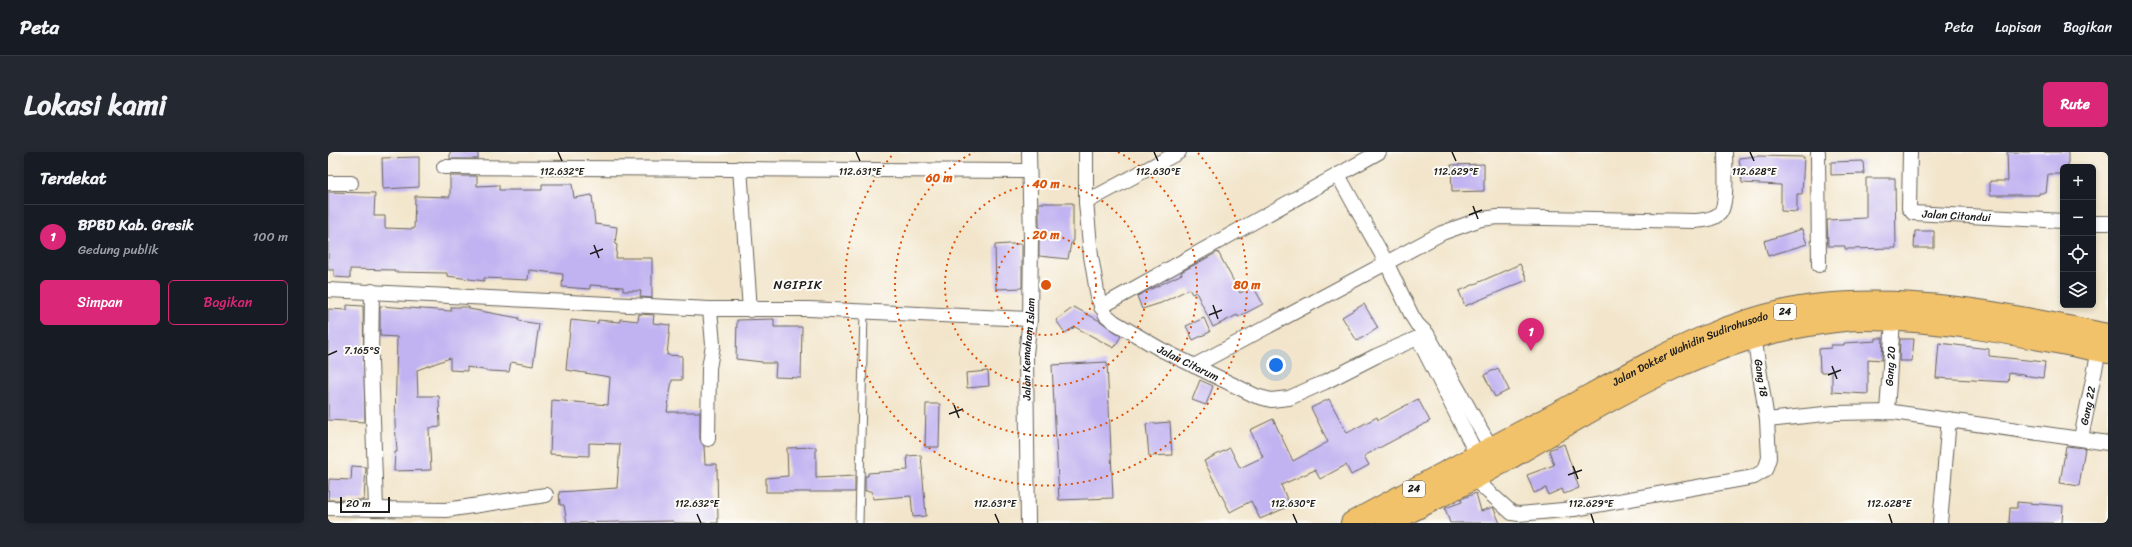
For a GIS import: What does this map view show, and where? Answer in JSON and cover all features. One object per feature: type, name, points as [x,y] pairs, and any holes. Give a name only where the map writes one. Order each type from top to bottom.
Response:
[{"type":"highway","name":"Jalan Dokter Wahidin Sudirohusodo","points":[[1388,523],[1646,364],[1710,333],[1775,313],[1821,305],[1891,303],[1970,309],[2023,317],[2105,345]]},
{"type":"highway","name":"Jalan Dokter Wahidin Sudirohusodo","points":[[1352,523],[1485,463],[1674,368],[1709,352],[1754,336],[1822,323],[1861,319],[1893,320],[2008,332],[2105,345]]},
{"type":"street","name":"Jalan Kemaham Islam","points":[[1028,523],[1026,354],[1030,319],[1029,152]]},
{"type":"street","name":"Jalan Citarum","points":[[1086,152],[1086,202],[1091,256],[1102,307],[1114,322],[1194,366],[1256,396],[1271,400],[1289,398],[1421,332]]},
{"type":"street","points":[[1086,202],[1179,152]]},
{"type":"street","points":[[1102,307],[1379,152]]},
{"type":"street","points":[[1194,366],[1442,233],[1481,219],[1498,217],[1709,220],[1720,214],[1724,203],[1725,152]]},
{"type":"street","points":[[1818,152],[1819,265]]},
{"type":"street","name":"Jalan Citandui","points":[[1910,152],[1909,208],[1913,213],[2060,221]]},
{"type":"street","points":[[444,167],[1029,171]]},
{"type":"street","points":[[740,168],[750,310]]},
{"type":"street","points":[[1338,175],[1386,262],[1485,463]]},
{"type":"street","points":[[328,183],[351,183]]},
{"type":"street","points":[[2096,222],[2108,223]]},
{"type":"street","points":[[328,290],[710,309],[864,312],[1030,319]]},
{"type":"street","points":[[372,291],[372,377],[376,509]]},
{"type":"street","points":[[708,439],[709,368],[713,346],[710,309]]},
{"type":"street","name":"Gang 20","points":[[1887,412],[1893,320]]},
{"type":"street","name":"Gang 18","points":[[1485,463],[1512,513],[1519,514],[1574,509],[1754,477],[1765,470],[1769,458],[1768,420],[1754,336]]},
{"type":"street","name":"Gang 22","points":[[2081,438],[2105,345]]},
{"type":"street","points":[[1768,420],[1834,413],[1887,412],[2081,438],[2108,443]]},
{"type":"street","points":[[1940,523],[1949,420]]},
{"type":"street","points":[[328,508],[446,510],[546,495]]},
{"type":"lane","points":[[859,523],[864,312]]},
{"type":"building","points":[[450,152],[478,152],[478,159],[450,159]]},
{"type":"building","points":[[2007,152],[2068,152],[2068,164],[2060,164],[2060,174],[2048,174],[2046,193],[2039,193],[2039,195],[1990,195],[1990,181],[2008,181]]},
{"type":"building","points":[[1758,156],[1804,157],[1802,194],[1797,194],[1797,212],[1781,211],[1781,185],[1742,183],[1739,158]]},
{"type":"building","points":[[419,157],[419,187],[383,189],[382,158]]},
{"type":"building","points":[[1863,161],[1864,174],[1831,175],[1831,162]]},
{"type":"building","points":[[1484,164],[1484,191],[1452,192],[1451,165]]},
{"type":"building","points":[[450,176],[477,176],[477,186],[499,185],[499,190],[542,190],[542,184],[572,184],[574,198],[592,195],[595,224],[617,227],[615,244],[617,245],[616,258],[652,258],[652,298],[640,297],[641,291],[623,291],[623,287],[590,285],[590,289],[562,287],[563,274],[529,270],[528,280],[484,278],[484,281],[447,276],[447,273],[394,272],[394,270],[350,269],[350,278],[334,277],[334,270],[328,270],[328,192],[375,193],[374,216],[385,216],[385,228],[414,229],[415,196],[450,197]]},
{"type":"building","points":[[1866,178],[1895,178],[1896,248],[1845,249],[1845,246],[1828,246],[1827,220],[1866,218]]},
{"type":"building","points":[[1039,203],[1073,203],[1073,243],[1071,243],[1068,259],[1039,256]]},
{"type":"building","points":[[1802,229],[1807,244],[1768,256],[1764,241]]},
{"type":"building","points":[[1915,231],[1934,231],[1934,248],[1914,248]]},
{"type":"building","points":[[1022,244],[1022,288],[996,289],[995,245]]},
{"type":"building","points":[[1218,252],[1240,293],[1253,286],[1263,304],[1238,317],[1237,315],[1213,327],[1196,292],[1192,294],[1189,289],[1161,303],[1142,309],[1137,296],[1182,274],[1181,272]]},
{"type":"building","points":[[1520,264],[1527,280],[1465,306],[1459,291]]},
{"type":"building","points":[[1364,304],[1378,328],[1357,341],[1342,317]]},
{"type":"building","points":[[347,305],[363,306],[365,422],[328,420],[328,309],[347,310]]},
{"type":"building","points":[[380,306],[451,311],[451,307],[469,307],[469,309],[519,318],[519,321],[539,324],[533,366],[511,362],[509,372],[489,371],[467,367],[467,371],[450,370],[450,358],[417,370],[418,396],[439,396],[440,427],[429,428],[431,470],[394,471],[395,452],[397,452],[395,423],[397,337],[380,336]]},
{"type":"building","points":[[1074,307],[1100,321],[1121,336],[1114,348],[1075,327],[1065,333],[1056,320]]},
{"type":"building","points":[[639,314],[654,315],[653,323],[670,325],[667,355],[682,356],[682,380],[672,380],[667,412],[700,412],[700,439],[704,446],[705,464],[717,464],[718,523],[674,523],[673,521],[567,523],[564,505],[560,505],[559,492],[617,488],[620,444],[589,443],[589,456],[550,454],[552,400],[608,405],[610,377],[566,370],[571,320],[598,323],[598,320],[620,322],[620,319],[638,321]]},
{"type":"building","points":[[1204,318],[1210,332],[1193,340],[1186,326]]},
{"type":"building","points":[[774,319],[774,327],[802,327],[801,378],[775,377],[776,363],[762,363],[736,359],[737,320]]},
{"type":"building","points":[[1876,338],[1883,338],[1882,360],[1868,359],[1868,394],[1832,392],[1832,372],[1820,372],[1819,349],[1831,348],[1831,345],[1844,345],[1844,343],[1876,341]]},
{"type":"building","points":[[1900,339],[1914,339],[1912,361],[1899,361]]},
{"type":"building","points":[[1939,343],[1989,349],[1989,356],[2045,362],[2043,378],[2009,373],[2008,382],[1936,378]]},
{"type":"building","points":[[1107,362],[1113,498],[1059,500],[1052,365]]},
{"type":"building","points":[[1498,368],[1509,390],[1495,397],[1484,375]]},
{"type":"building","points":[[988,371],[989,386],[967,388],[966,373]]},
{"type":"building","points":[[1200,380],[1213,386],[1206,405],[1192,400]]},
{"type":"building","points":[[1329,399],[1347,433],[1377,417],[1378,420],[1418,399],[1430,421],[1364,456],[1369,465],[1351,475],[1346,465],[1320,479],[1315,470],[1281,485],[1290,506],[1260,519],[1251,501],[1230,512],[1204,461],[1230,448],[1240,468],[1263,457],[1250,430],[1273,419],[1293,461],[1328,442],[1311,408]]},
{"type":"building","points":[[926,404],[940,404],[939,447],[925,447]]},
{"type":"building","points":[[1170,422],[1172,455],[1149,456],[1146,424]]},
{"type":"building","points":[[1564,444],[1579,488],[1564,494],[1562,489],[1548,495],[1546,488],[1534,493],[1527,475],[1554,465],[1549,450]]},
{"type":"building","points":[[2066,446],[2085,448],[2079,486],[2060,483]]},
{"type":"building","points":[[816,447],[816,478],[855,476],[855,492],[766,492],[766,478],[788,476],[787,448]]},
{"type":"building","points":[[921,455],[926,516],[913,517],[911,496],[873,499],[872,491],[865,491],[865,476],[868,476],[868,473],[908,470],[907,456]]},
{"type":"building","points":[[352,466],[366,467],[364,500],[328,500],[329,479],[351,480]]},
{"type":"building","points":[[1476,493],[1481,511],[1493,507],[1500,523],[1450,523],[1445,508],[1462,502],[1461,499]]},
{"type":"building","points":[[2017,502],[2063,506],[2062,523],[2009,523],[2010,508],[2017,508]]},
{"type":"place","name":"BPBD Kab. Gresik","points":[[1531,351]]},
{"type":"district","name":"NGIPIK","points":[[798,284]]}]
